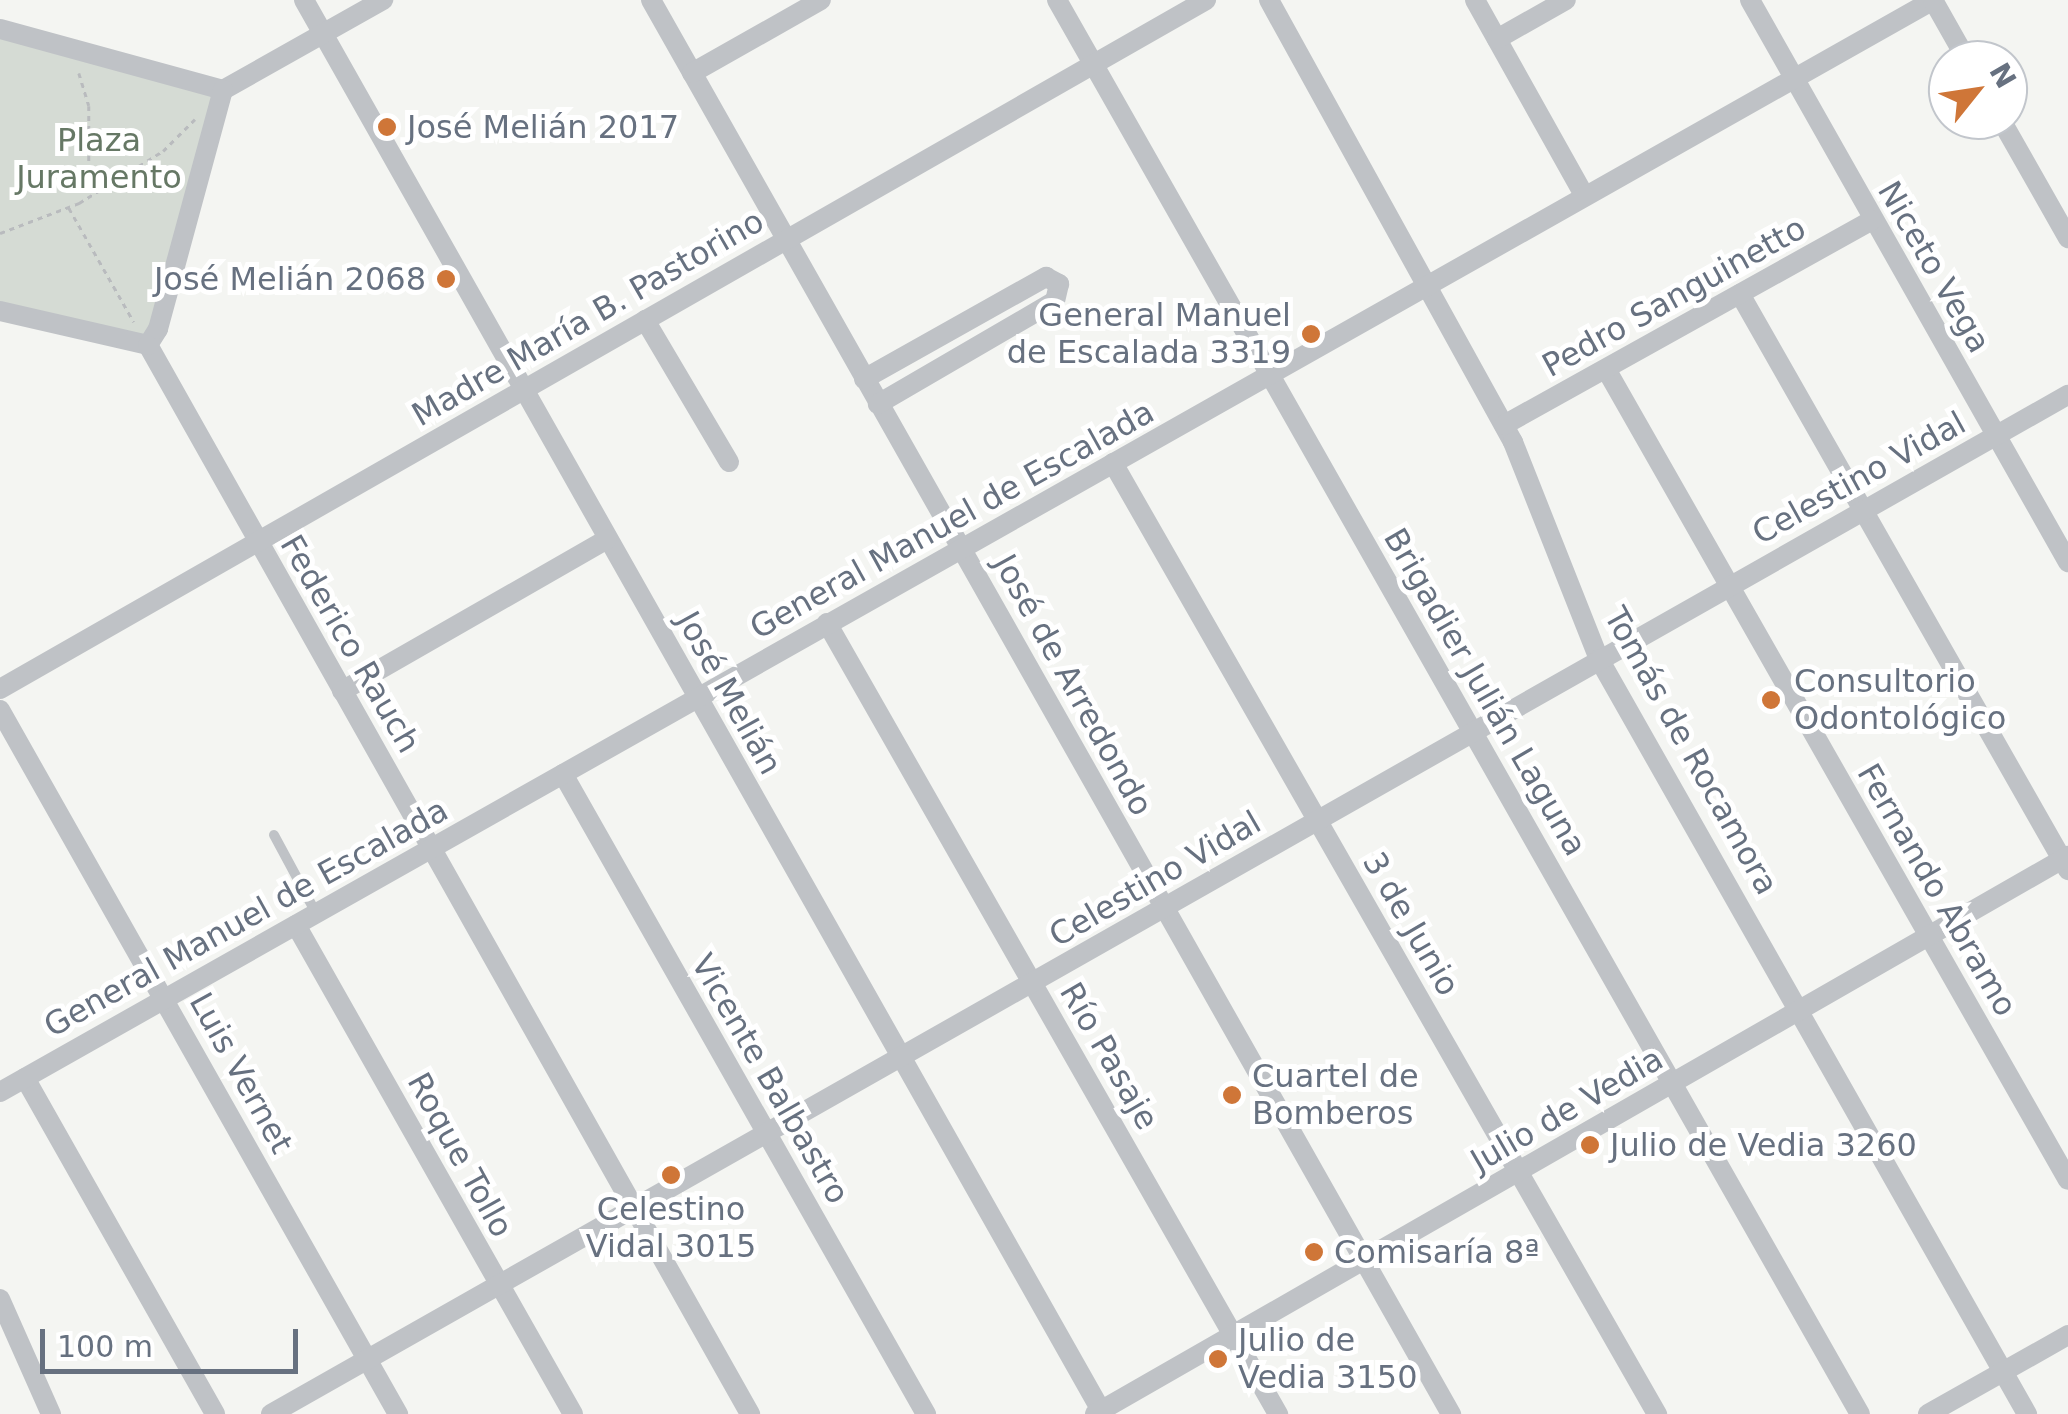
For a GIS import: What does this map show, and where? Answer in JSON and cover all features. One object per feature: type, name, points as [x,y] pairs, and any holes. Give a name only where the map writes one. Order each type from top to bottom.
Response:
[{"type":"street","name":"José Melián","points":[[304,0],[1100,1413]]},
{"type":"street","points":[[0,28],[223,90],[383,0]]},
{"type":"street","name":"José de Arredondo","points":[[651,0],[1451,1414]]},
{"type":"street","points":[[692,73],[821,0]]},
{"type":"street","name":"Brigadier Julián Laguna","points":[[1057,0],[1860,1414]]},
{"type":"street","name":"Madre María B. Pastorino","points":[[0,689],[1206,0]]},
{"type":"street","name":"Tomás de Rocamora","points":[[1269,0],[1504,425],[1599,658],[1802,1010],[2027,1414]]},
{"type":"street","points":[[1475,0],[1584,193]]},
{"type":"street","points":[[1497,39],[1566,0]]},
{"type":"street","name":"Niceto Vega","points":[[1750,0],[2068,562]]},
{"type":"street","points":[[1933,0],[1956,40]]},
{"type":"street","name":"General Manuel de Escalada","points":[[0,1092],[1584,193],[1933,0]]},
{"type":"street","points":[[0,311],[148,345],[158,329],[223,90]]},
{"type":"street","points":[[2012,140],[2068,238]]},
{"type":"street","name":"Pedro Sanguinetto","points":[[1504,425],[1872,220]]},
{"type":"street","points":[[864,380],[1046,277],[1060,284],[1055,302],[878,404]]},
{"type":"street","points":[[1740,294],[2066,862]]},
{"type":"street","points":[[646,320],[729,462]]},
{"type":"street","name":"Federico Rauch","points":[[148,345],[750,1414]]},
{"type":"street","name":"Fernando Abramo","points":[[1606,369],[2068,1180]]},
{"type":"street","name":"Celestino Vidal","points":[[270,1414],[1864,507],[2068,395]]},
{"type":"street","name":"3 de Junio","points":[[1113,463],[1657,1414]]},
{"type":"street","points":[[342,691],[607,538]]},
{"type":"street","name":"Río Pasaje","points":[[828,623],[1278,1414]]},
{"type":"street","name":"Luis Vernet","points":[[0,710],[398,1414]]},
{"type":"street","name":"Vicente Balbastro","points":[[563,774],[926,1414]]},
{"type":"street","name":"Julio de Vedia","points":[[1100,1413],[1928,936],[2066,862]]},
{"type":"street","name":"Roque Tollo","points":[[296,925],[573,1414]]},
{"type":"street","points":[[25,1078],[215,1414]]},
{"type":"street","points":[[0,1299],[52,1414]]},
{"type":"street","points":[[1928,1414],[2068,1335]]},
{"type":"lane","points":[[274,835],[316,913]]},
{"type":"path","points":[[72,47],[89,106],[89,196]]},
{"type":"path","points":[[0,233],[68,207],[163,151],[223,90]]},
{"type":"path","points":[[68,207],[148,345]]},
{"type":"green space","name":"Plaza Juramento","points":[[0,29],[223,90],[148,345],[0,311]]},
{"type":"place","name":"José Melián 2017","points":[[387,127]]},
{"type":"place","name":"José Melián 2068","points":[[446,279]]},
{"type":"place","name":"General Manuel de Escalada 3319","points":[[1311,334]]},
{"type":"place","name":"Consultorio Odontológico","points":[[1771,700]]},
{"type":"place","name":"Cuartel de Bomberos","points":[[1232,1095]]},
{"type":"place","name":"Julio de Vedia 3260","points":[[1590,1145]]},
{"type":"place","name":"Celestino Vidal 3015","points":[[671,1175]]},
{"type":"place","name":"Comisaría 8ª","points":[[1314,1252]]},
{"type":"place","name":"Julio de Vedia 3150","points":[[1218,1359]]}]
